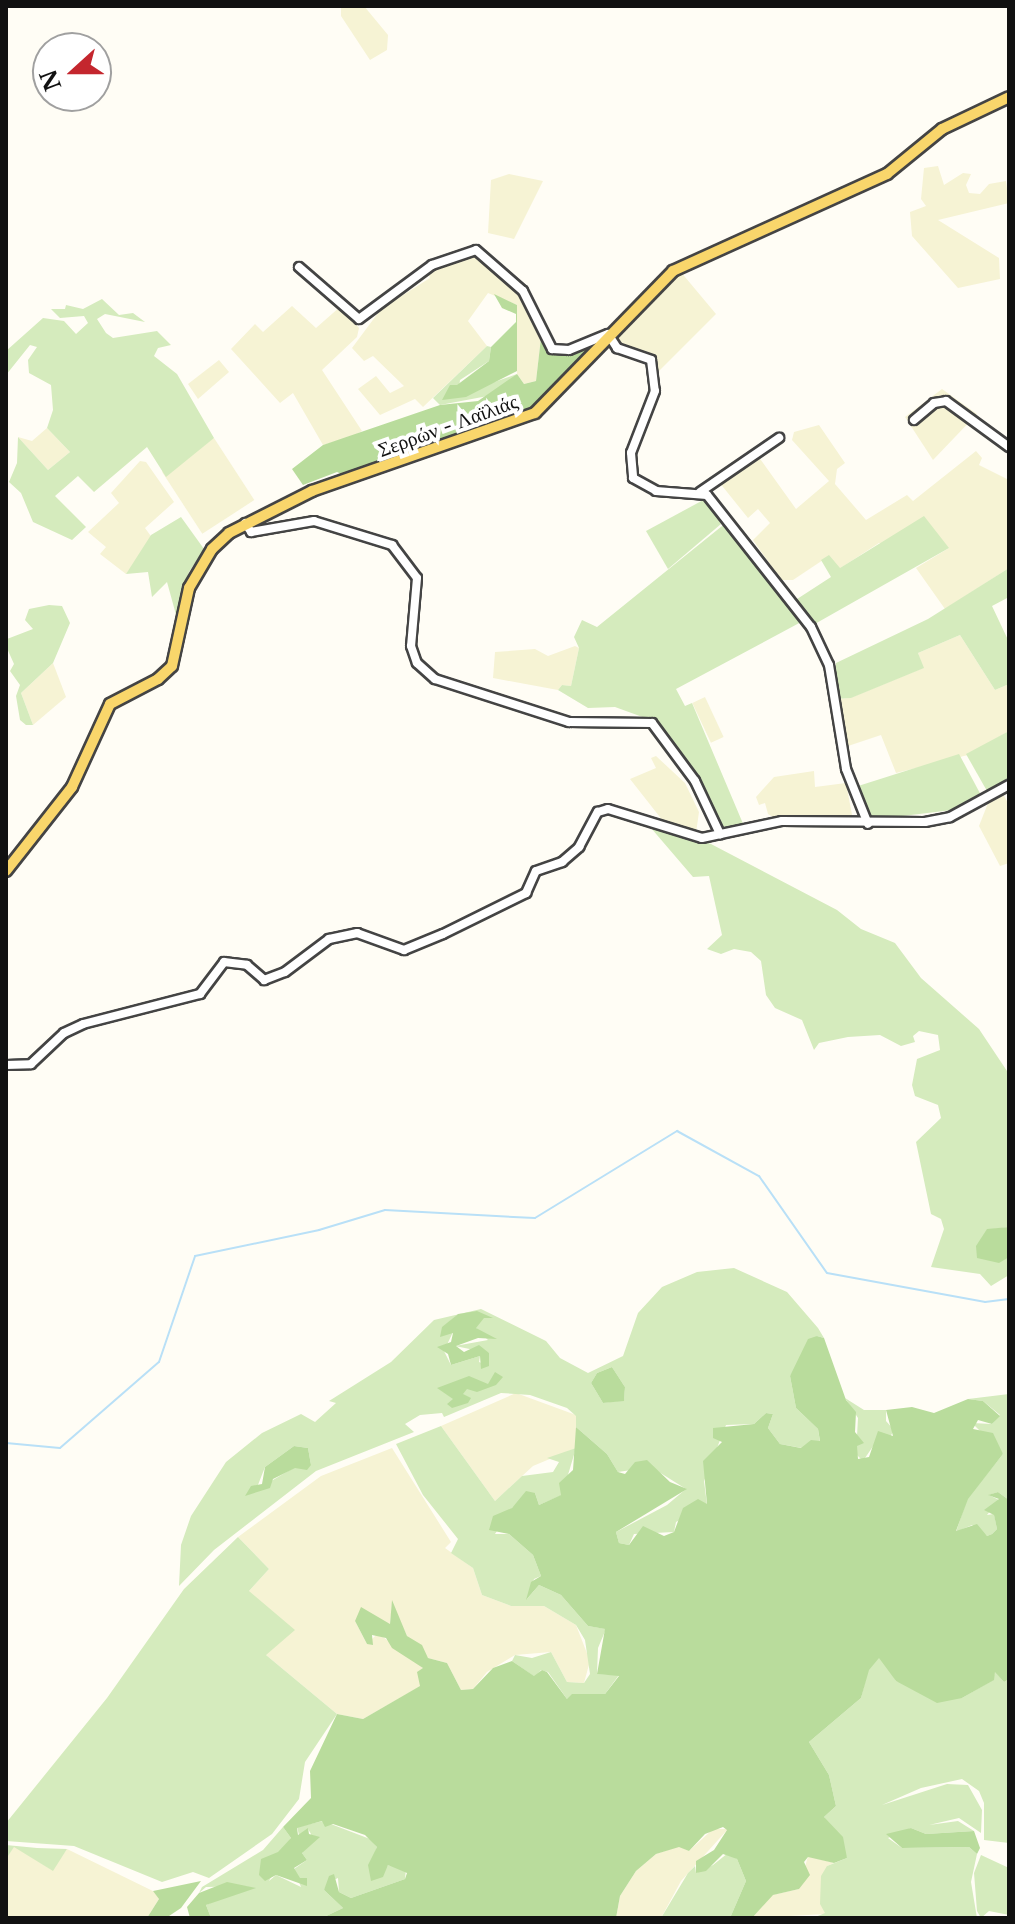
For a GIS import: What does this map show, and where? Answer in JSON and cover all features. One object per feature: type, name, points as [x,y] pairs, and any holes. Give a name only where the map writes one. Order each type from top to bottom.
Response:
[{"type":"main road","name":"Σερρών - Λαϊλιάς","points":[[6,871],[72,787],[110,704],[158,679],[172,666],[194,577],[212,549],[245,523],[312,491],[535,413],[653,288],[695,258],[887,174],[942,129],[1009,97]]},
{"type":"street","points":[[299,267],[359,319],[432,265],[476,250],[523,291],[552,349],[569,350],[608,334],[617,348],[641,352],[651,360],[655,391],[629,463],[633,478],[656,491],[700,492],[779,438]]},
{"type":"street","points":[[914,420],[944,400],[1009,447]]},
{"type":"street","points":[[700,492],[811,627],[829,665],[846,769],[868,824]]},
{"type":"street","points":[[245,523],[251,532],[314,521],[392,545],[417,578],[411,646],[417,663],[435,679],[569,722],[652,723],[695,781],[720,834]]},
{"type":"street","points":[[6,1065],[31,1064],[64,1033],[83,1024],[200,994],[224,962],[247,965],[264,980],[285,972],[329,939],[357,933],[404,950],[443,934],[526,893],[536,871],[562,862],[579,847],[598,812],[645,817],[685,836],[720,834],[782,821],[868,824],[950,817],[1009,785]]},
{"type":"shaded area","points":[[341,6],[364,6],[388,35],[387,50],[370,60],[341,16]]},
{"type":"shaded area","points":[[938,166],[944,185],[963,173],[971,174],[966,185],[969,193],[980,194],[989,184],[1006,181],[1009,203],[938,220],[999,258],[1000,279],[958,288],[912,236],[910,212],[926,206],[921,199],[924,168]]},
{"type":"shaded area","points":[[509,174],[543,181],[514,239],[488,233],[491,180]]},
{"type":"shaded area","points":[[471,251],[518,289],[542,329],[536,381],[524,384],[517,374],[517,305],[488,293],[468,321],[487,346],[423,407],[415,399],[380,415],[358,389],[376,376],[390,393],[404,386],[373,356],[364,361],[352,348],[381,309],[430,278],[428,272],[438,265]]},
{"type":"shaded area","points":[[680,271],[716,314],[659,371],[649,352],[623,349],[615,336]]},
{"type":"shaded area","points":[[292,306],[316,328],[341,306],[359,328],[357,337],[322,370],[362,431],[353,436],[323,445],[293,393],[280,403],[231,349],[255,324],[263,332]]},
{"type":"shaded area","points":[[219,360],[229,372],[198,399],[188,384]]},
{"type":"shaded area","points":[[942,389],[977,414],[933,460],[905,417]]},
{"type":"shaded area","points":[[819,425],[845,463],[837,469],[835,484],[866,520],[907,495],[913,501],[976,451],[982,458],[979,465],[1009,480],[1009,568],[945,609],[916,568],[949,548],[879,543],[839,569],[829,556],[793,580],[781,580],[753,540],[770,523],[758,509],[748,518],[719,482],[758,456],[796,509],[829,481],[792,440],[794,432]]},
{"type":"shaded area","points":[[47,428],[70,452],[48,470],[18,437],[32,441]]},
{"type":"shaded area","points":[[214,438],[254,500],[202,534],[162,472]]},
{"type":"shaded area","points":[[140,461],[146,462],[174,502],[145,528],[153,539],[126,574],[100,554],[106,547],[88,532],[119,503],[111,493]]},
{"type":"shaded area","points":[[960,635],[995,690],[1009,684],[1009,731],[968,755],[896,773],[881,735],[848,746],[833,699],[850,698],[923,668],[918,653]]},
{"type":"shaded area","points":[[575,646],[579,648],[571,686],[562,685],[558,690],[493,678],[495,652],[535,649],[548,656]]},
{"type":"shaded area","points":[[53,663],[66,697],[33,725],[21,693]]},
{"type":"shaded area","points":[[705,697],[724,737],[711,743],[692,703]]},
{"type":"shaded area","points":[[656,756],[685,783],[699,812],[696,833],[663,821],[630,779],[656,768],[651,758]]},
{"type":"shaded area","points":[[814,771],[815,787],[846,783],[853,820],[778,820],[768,814],[765,803],[759,805],[756,797],[774,777]]},
{"type":"shaded area","points":[[1002,792],[1009,805],[1009,863],[1000,866],[979,826],[990,798]]},
{"type":"shaded area","points":[[516,1393],[576,1415],[576,1448],[533,1466],[495,1501],[441,1426]]},
{"type":"shaded area","points":[[392,1448],[451,1542],[445,1548],[473,1568],[482,1595],[511,1606],[544,1606],[576,1625],[590,1661],[584,1683],[567,1682],[551,1652],[515,1655],[487,1672],[473,1689],[461,1690],[447,1663],[428,1658],[407,1636],[392,1604],[390,1624],[373,1617],[355,1621],[367,1644],[378,1633],[423,1668],[421,1686],[363,1719],[337,1714],[266,1655],[249,1591],[269,1569],[238,1537],[321,1476]]},
{"type":"shaded area","points":[[713,1829],[728,1829],[681,1881],[661,1918],[616,1918],[620,1896],[636,1871],[656,1854],[679,1846],[689,1851]]},
{"type":"shaded area","points":[[14,1846],[52,1870],[67,1849],[157,1893],[159,1899],[147,1918],[6,1918],[6,1859]]},
{"type":"shaded area","points":[[808,1856],[834,1863],[827,1866],[826,1914],[752,1918],[772,1895],[799,1889]]},
{"type":"green space","points":[[494,294],[517,305],[517,371],[466,397],[442,400],[450,385],[457,385],[489,361],[491,347],[516,322],[516,314],[502,308]]},
{"type":"green space","points":[[102,299],[119,315],[133,313],[145,322],[105,314],[97,319],[113,338],[157,331],[171,345],[158,348],[154,356],[177,374],[214,438],[166,477],[147,447],[94,492],[78,476],[55,496],[86,527],[72,540],[33,522],[21,493],[9,482],[17,463],[18,437],[48,470],[70,452],[47,428],[53,410],[51,385],[29,373],[28,360],[37,347],[30,345],[6,375],[6,351],[43,318],[64,321],[76,334],[88,323],[84,316],[60,318],[51,309],[65,309],[66,305],[83,309]]},
{"type":"green space","points":[[542,329],[545,345],[558,354],[598,341],[542,403],[522,415],[443,439],[348,477],[337,472],[303,485],[292,469],[323,445],[440,405],[478,401],[517,374],[524,384],[536,381]]},
{"type":"green space","points":[[487,346],[491,347],[489,361],[460,380],[458,395],[517,374],[493,395],[440,405],[433,398]]},
{"type":"green space","points":[[707,498],[721,524],[668,569],[646,531]]},
{"type":"green space","points":[[924,516],[949,548],[813,625],[794,601],[831,577],[821,560],[829,555],[840,568]]},
{"type":"green space","points":[[181,517],[204,549],[189,572],[178,622],[167,582],[152,597],[148,572],[126,574],[151,535]]},
{"type":"green space","points":[[727,522],[803,621],[676,689],[685,706],[692,703],[744,826],[728,829],[721,828],[648,719],[615,707],[588,708],[558,690],[562,685],[571,686],[579,648],[574,637],[582,620],[597,627]]},
{"type":"green space","points":[[1009,568],[1009,597],[992,606],[1009,642],[1009,684],[995,690],[960,635],[918,653],[924,668],[851,698],[833,699],[836,663],[928,619]]},
{"type":"green space","points":[[62,606],[70,623],[53,663],[21,693],[33,725],[26,725],[20,720],[16,696],[20,685],[10,671],[14,664],[6,646],[7,639],[33,629],[25,620],[29,609]]},
{"type":"green space","points":[[1009,731],[1009,778],[987,791],[966,754]]},
{"type":"green space","points":[[959,754],[982,797],[952,810],[870,820],[855,787]]},
{"type":"green space","points":[[645,821],[711,844],[837,910],[861,929],[895,943],[921,978],[979,1029],[1009,1074],[1009,1227],[987,1230],[977,1258],[1009,1257],[1009,1275],[991,1286],[980,1274],[931,1267],[944,1229],[941,1219],[931,1214],[916,1142],[941,1118],[938,1105],[915,1096],[912,1085],[917,1059],[940,1050],[938,1035],[919,1031],[913,1036],[915,1042],[901,1046],[880,1035],[848,1037],[819,1043],[814,1050],[802,1020],[775,1008],[766,995],[761,961],[751,952],[734,949],[721,954],[707,949],[722,935],[709,876],[693,877]]},
{"type":"green space","points":[[1009,1227],[1009,1257],[999,1263],[977,1258],[976,1246],[987,1229]]},
{"type":"green space","points":[[734,1268],[787,1292],[818,1328],[824,1338],[817,1336],[790,1376],[796,1408],[818,1429],[820,1442],[802,1448],[780,1444],[768,1428],[773,1414],[766,1413],[754,1424],[726,1425],[704,1481],[707,1505],[676,1522],[674,1532],[634,1534],[629,1545],[619,1543],[616,1532],[667,1505],[686,1489],[651,1467],[618,1472],[607,1454],[576,1427],[576,1416],[567,1408],[530,1395],[501,1393],[444,1417],[442,1413],[420,1415],[405,1424],[414,1432],[316,1471],[214,1550],[179,1586],[181,1545],[191,1516],[226,1462],[262,1433],[301,1414],[315,1422],[336,1403],[329,1401],[391,1362],[434,1320],[457,1315],[442,1328],[453,1332],[444,1351],[451,1365],[480,1356],[479,1362],[489,1366],[489,1353],[455,1346],[488,1340],[476,1328],[472,1313],[460,1314],[481,1309],[546,1341],[560,1358],[588,1373],[623,1356],[638,1313],[662,1287],[697,1272]],"holes":[[[612,1367],[625,1387],[624,1400],[603,1403],[591,1383],[597,1373]],[[294,1446],[308,1448],[311,1465],[295,1467],[256,1490],[265,1467]]]},
{"type":"green space","points":[[477,1311],[493,1318],[484,1318],[476,1328],[497,1339],[478,1338],[456,1346],[464,1352],[479,1345],[489,1353],[489,1366],[481,1369],[480,1356],[451,1365],[448,1354],[437,1347],[451,1342],[453,1333],[440,1337],[442,1327],[458,1314]]},
{"type":"green space","points":[[817,1336],[824,1338],[846,1400],[856,1412],[855,1432],[864,1443],[857,1446],[858,1459],[869,1457],[878,1431],[893,1436],[886,1410],[912,1407],[934,1413],[968,1399],[983,1401],[1000,1416],[992,1424],[978,1420],[973,1429],[993,1433],[1003,1454],[968,1499],[956,1531],[977,1524],[987,1536],[992,1534],[997,1529],[994,1515],[984,1510],[999,1499],[988,1495],[998,1492],[1009,1500],[1009,1679],[1004,1682],[995,1672],[994,1680],[962,1698],[937,1703],[896,1681],[879,1658],[869,1670],[861,1698],[809,1742],[829,1775],[836,1806],[824,1817],[843,1837],[847,1858],[834,1863],[808,1857],[804,1862],[810,1875],[799,1889],[773,1895],[752,1918],[730,1918],[746,1881],[737,1859],[723,1854],[706,1871],[696,1873],[696,1861],[714,1850],[727,1830],[723,1827],[705,1834],[689,1851],[679,1847],[656,1854],[636,1871],[620,1896],[616,1918],[322,1918],[343,1908],[324,1890],[329,1876],[334,1874],[339,1892],[351,1898],[405,1879],[407,1873],[388,1865],[383,1877],[371,1881],[368,1865],[377,1847],[365,1835],[333,1824],[325,1827],[322,1821],[297,1828],[298,1835],[308,1828],[309,1834],[320,1837],[302,1853],[307,1860],[294,1868],[300,1878],[307,1878],[307,1886],[276,1875],[265,1881],[259,1875],[261,1859],[278,1852],[291,1838],[283,1827],[311,1798],[310,1771],[337,1714],[363,1719],[420,1686],[417,1672],[423,1668],[392,1648],[386,1638],[372,1635],[373,1645],[367,1644],[355,1621],[361,1607],[390,1624],[392,1600],[407,1636],[422,1645],[428,1658],[447,1663],[461,1690],[473,1689],[493,1668],[512,1661],[534,1676],[542,1670],[547,1672],[567,1699],[572,1694],[605,1694],[619,1676],[597,1674],[605,1629],[588,1626],[561,1595],[539,1585],[526,1600],[531,1582],[541,1576],[533,1555],[509,1534],[489,1530],[493,1516],[512,1508],[526,1491],[535,1493],[539,1505],[561,1495],[559,1483],[573,1470],[576,1427],[607,1454],[618,1472],[625,1474],[635,1462],[647,1460],[670,1482],[687,1489],[616,1532],[619,1543],[629,1545],[643,1526],[664,1536],[674,1532],[683,1508],[698,1499],[707,1504],[703,1461],[722,1442],[713,1438],[713,1428],[754,1424],[766,1413],[773,1414],[768,1428],[780,1444],[801,1448],[811,1440],[820,1441],[818,1429],[796,1408],[790,1376],[808,1339]]},
{"type":"green space","points":[[612,1367],[625,1387],[624,1401],[603,1403],[591,1383],[597,1373]]},
{"type":"green space","points":[[495,1372],[503,1377],[496,1385],[477,1392],[467,1389],[463,1394],[471,1398],[468,1403],[452,1408],[447,1404],[453,1399],[437,1388],[469,1376],[488,1384]]},
{"type":"green space","points":[[1009,1394],[1009,1500],[998,1492],[989,1495],[999,1500],[987,1515],[994,1514],[997,1529],[992,1534],[987,1536],[972,1525],[956,1532],[967,1499],[1003,1454],[972,1423],[992,1424],[1000,1415],[983,1401],[968,1399]]},
{"type":"green space","points":[[845,1398],[864,1410],[886,1410],[886,1421],[894,1430],[890,1437],[882,1433],[863,1461],[856,1454],[858,1418]]},
{"type":"green space","points":[[441,1426],[495,1501],[522,1476],[553,1472],[559,1462],[547,1458],[576,1448],[562,1495],[539,1505],[535,1493],[512,1508],[495,1534],[509,1534],[533,1555],[541,1576],[534,1579],[527,1599],[539,1585],[561,1595],[588,1626],[606,1629],[598,1648],[597,1674],[619,1675],[605,1694],[567,1699],[548,1672],[541,1670],[535,1677],[512,1661],[515,1655],[532,1658],[551,1652],[567,1682],[584,1683],[590,1674],[585,1640],[576,1625],[544,1606],[511,1606],[482,1595],[473,1568],[451,1553],[458,1539],[423,1495],[396,1444]]},
{"type":"green space","points":[[294,1446],[308,1448],[311,1465],[307,1470],[295,1468],[273,1479],[270,1488],[245,1496],[251,1486],[262,1484],[265,1467]]},
{"type":"green space","points":[[238,1537],[269,1569],[249,1591],[295,1630],[266,1655],[337,1714],[305,1762],[299,1799],[272,1834],[209,1878],[193,1872],[162,1882],[74,1846],[6,1841],[6,1823],[107,1698],[184,1589]]},
{"type":"green space","points":[[879,1657],[884,1658],[896,1681],[962,1698],[993,1680],[995,1671],[1004,1682],[1009,1679],[1009,1843],[984,1840],[984,1803],[979,1791],[962,1779],[921,1788],[882,1805],[947,1784],[968,1785],[982,1810],[981,1833],[959,1818],[929,1825],[958,1821],[974,1831],[926,1834],[911,1828],[888,1838],[902,1848],[969,1847],[977,1854],[971,1882],[977,1918],[813,1918],[825,1913],[820,1904],[821,1876],[827,1866],[847,1858],[824,1817],[836,1806],[829,1775],[809,1742],[861,1698],[868,1670]]},
{"type":"green space","points":[[323,1821],[370,1839],[377,1847],[369,1870],[384,1872],[388,1865],[406,1868],[405,1879],[351,1898],[339,1892],[338,1878],[329,1882],[324,1890],[343,1908],[322,1918],[211,1918],[206,1905],[248,1886],[206,1887],[199,1893],[202,1887],[263,1850],[283,1827],[291,1838],[269,1881],[276,1875],[301,1887],[294,1869],[307,1860],[302,1853],[311,1834],[308,1829],[299,1835],[297,1827]]},
{"type":"green space","points":[[911,1828],[926,1834],[974,1831],[980,1848],[977,1854],[969,1847],[902,1848],[886,1834]]},
{"type":"green space","points":[[6,1845],[67,1849],[53,1871],[14,1847],[6,1859]]},
{"type":"green space","points":[[728,1853],[737,1859],[746,1881],[730,1918],[661,1918],[695,1866],[696,1873]]},
{"type":"green space","points":[[981,1855],[1009,1868],[1009,1915],[989,1911],[981,1918],[977,1911],[974,1873]]},
{"type":"green space","points":[[201,1881],[181,1908],[166,1918],[147,1918],[159,1899],[153,1891]]},
{"type":"green space","points":[[227,1882],[256,1888],[206,1905],[211,1918],[190,1918],[187,1907],[199,1893]]},
{"type":"waterway","points":[[6,1443],[60,1448],[159,1362],[195,1256],[319,1230],[385,1210],[535,1218],[677,1131],[759,1176],[827,1273],[985,1302],[1009,1299]]}]
